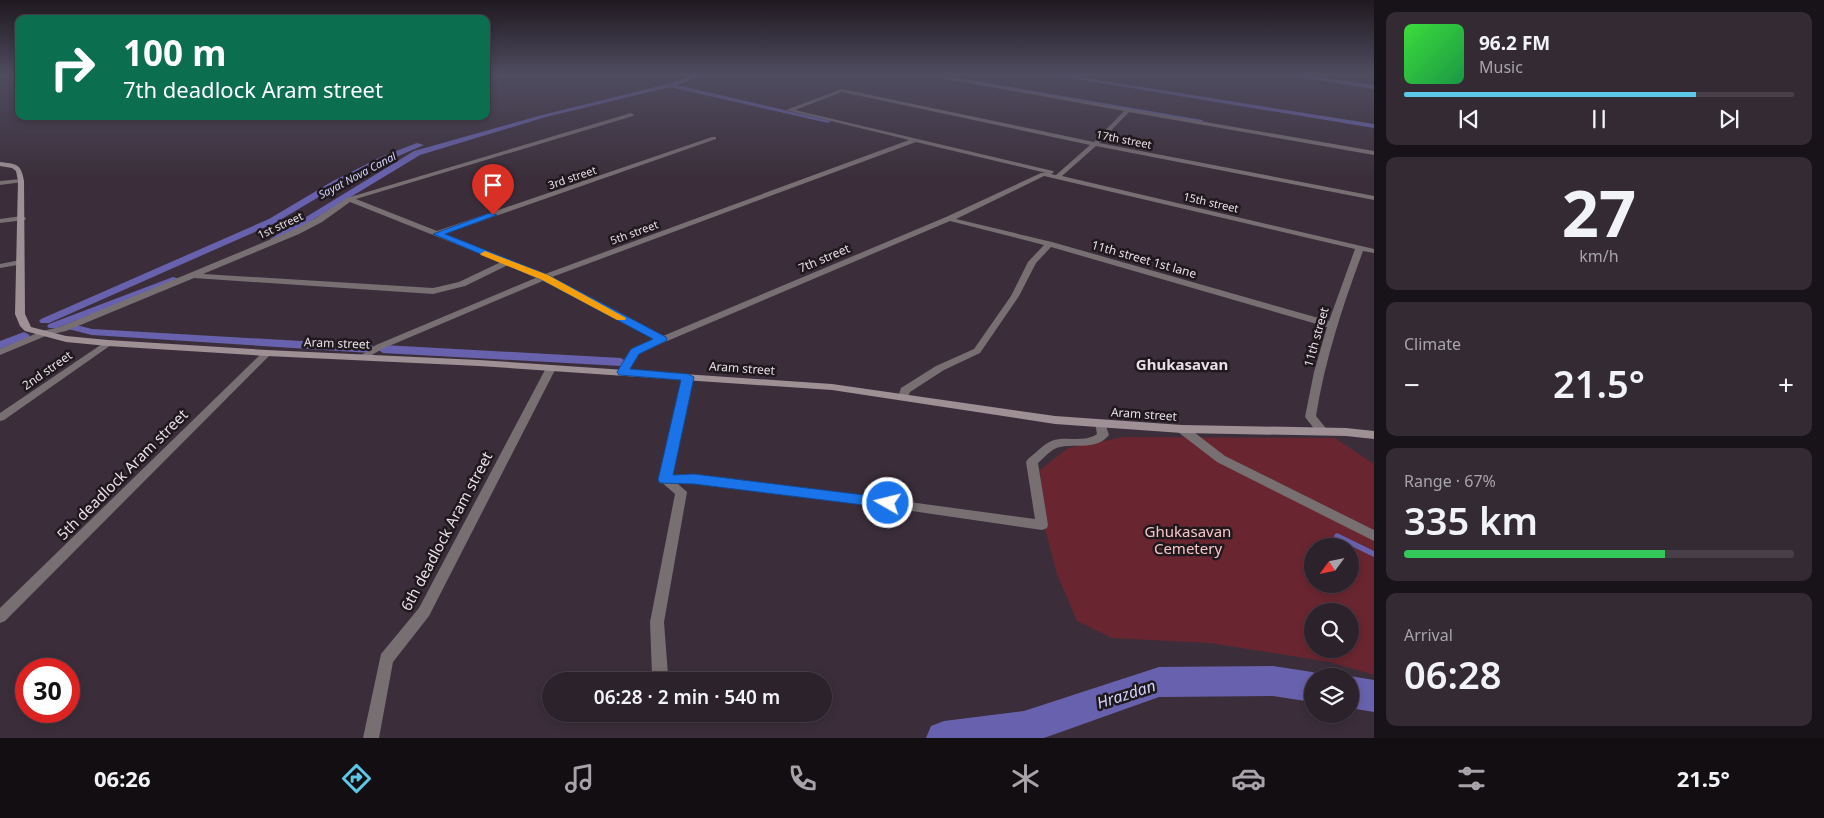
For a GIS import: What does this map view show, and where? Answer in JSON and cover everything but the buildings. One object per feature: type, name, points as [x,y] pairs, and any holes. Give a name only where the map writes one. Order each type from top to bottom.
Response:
[{"type":"main road","points":[[0,164],[14,166],[19,170],[22,218],[20,262]]},
{"type":"main road","name":"Aram street","points":[[20,262],[20,314],[25,326],[66,339],[267,353],[365,356],[623,372],[832,387],[1055,420],[1182,429],[1374,435]]},
{"type":"street","name":"17th street","points":[[794,108],[790,110],[915,140]]},
{"type":"street","name":"17th street","points":[[928,108],[1095,144],[1374,198]]},
{"type":"street","points":[[1119,108],[1374,153]]},
{"type":"street","points":[[915,140],[1057,176],[1095,144],[1128,110]]},
{"type":"street","name":"1st street","points":[[0,352],[193,276],[296,232],[319,220],[349,199],[631,115]]},
{"type":"street","name":"3rd street","points":[[437,234],[714,138]]},
{"type":"street","name":"5th street","points":[[365,356],[379,347],[545,278],[915,140]]},
{"type":"street","name":"15th street","points":[[1043,174],[1374,250]]},
{"type":"street","name":"7th street","points":[[623,372],[635,351],[949,220],[1043,174]]},
{"type":"street","points":[[0,183],[21,181]]},
{"type":"street","points":[[349,199],[545,278],[662,339]]},
{"type":"street","points":[[0,220],[22,218]]},
{"type":"street","name":"11th street 1st lane","points":[[949,220],[1049,244],[1331,325]]},
{"type":"street","points":[[903,397],[905,390],[940,368],[977,351],[1016,296],[1032,262],[1049,244]]},
{"type":"street","name":"11th street","points":[[1324,432],[1310,417],[1315,386],[1331,325],[1360,248]]},
{"type":"street","points":[[0,266],[20,262]]},
{"type":"street","points":[[193,276],[433,291],[445,290],[507,263]]},
{"type":"street","name":"2nd street","points":[[0,418],[108,343]]},
{"type":"street","name":"5th deadlock Aram street","points":[[0,617],[267,353]]},
{"type":"street","name":"6th deadlock Aram street","points":[[371,738],[386,659],[424,612],[551,368]]},
{"type":"street","points":[[665,480],[688,377]]},
{"type":"street","points":[[665,480],[694,479],[830,495],[1042,525],[1032,462],[1056,443],[1083,443],[1099,440],[1103,435],[1100,423]]},
{"type":"street","points":[[1182,429],[1221,459],[1374,536]]},
{"type":"street","points":[[660,672],[657,622],[681,492],[665,480]]},
{"type":"green space","name":"Ghukasavan Cemetery","points":[[1124,437],[1335,438],[1374,464],[1374,675],[1359,671],[1359,668],[1350,668],[1330,662],[1305,658],[1359,658],[1359,603],[1304,603],[1304,658],[1210,643],[1112,638],[1077,621],[1057,574],[1044,525],[1040,470],[1068,448]]},
{"type":"waterway","name":"Sayat Nova Canal","points":[[275,239],[417,153],[575,108]]},
{"type":"waterway","points":[[773,108],[828,121]]},
{"type":"waterway","points":[[1129,108],[1202,121]]},
{"type":"waterway","points":[[1265,108],[1374,126]]},
{"type":"waterway","name":"Sayat Nova Canal","points":[[45,321],[272,221],[336,183],[386,158],[420,145]]},
{"type":"waterway","name":"Sayat Nova Canal","points":[[53,326],[173,280]]},
{"type":"waterway","points":[[72,327],[92,332],[371,349]]},
{"type":"waterway","name":"Sayat Nova Canal","points":[[0,345],[24,336]]},
{"type":"waterway","points":[[383,349],[621,362]]},
{"type":"waterway","points":[[1337,536],[1374,554]]},
{"type":"waterway","name":"Hrazdan","points":[[944,738],[1024,728],[1159,682],[1273,681],[1304,686]]},
{"type":"waterway","name":"Hrazdan","points":[[1359,694],[1374,696]]},
{"type":"slow traffic","points":[[485,254],[545,278],[621,318]]},
{"type":"district","name":"Ghukasavan","points":[[1182,364]]},
{"type":"route","points":[[493,215],[437,234],[545,278],[662,339],[635,351],[623,372],[688,377],[665,480],[694,479],[888,503]]}]
